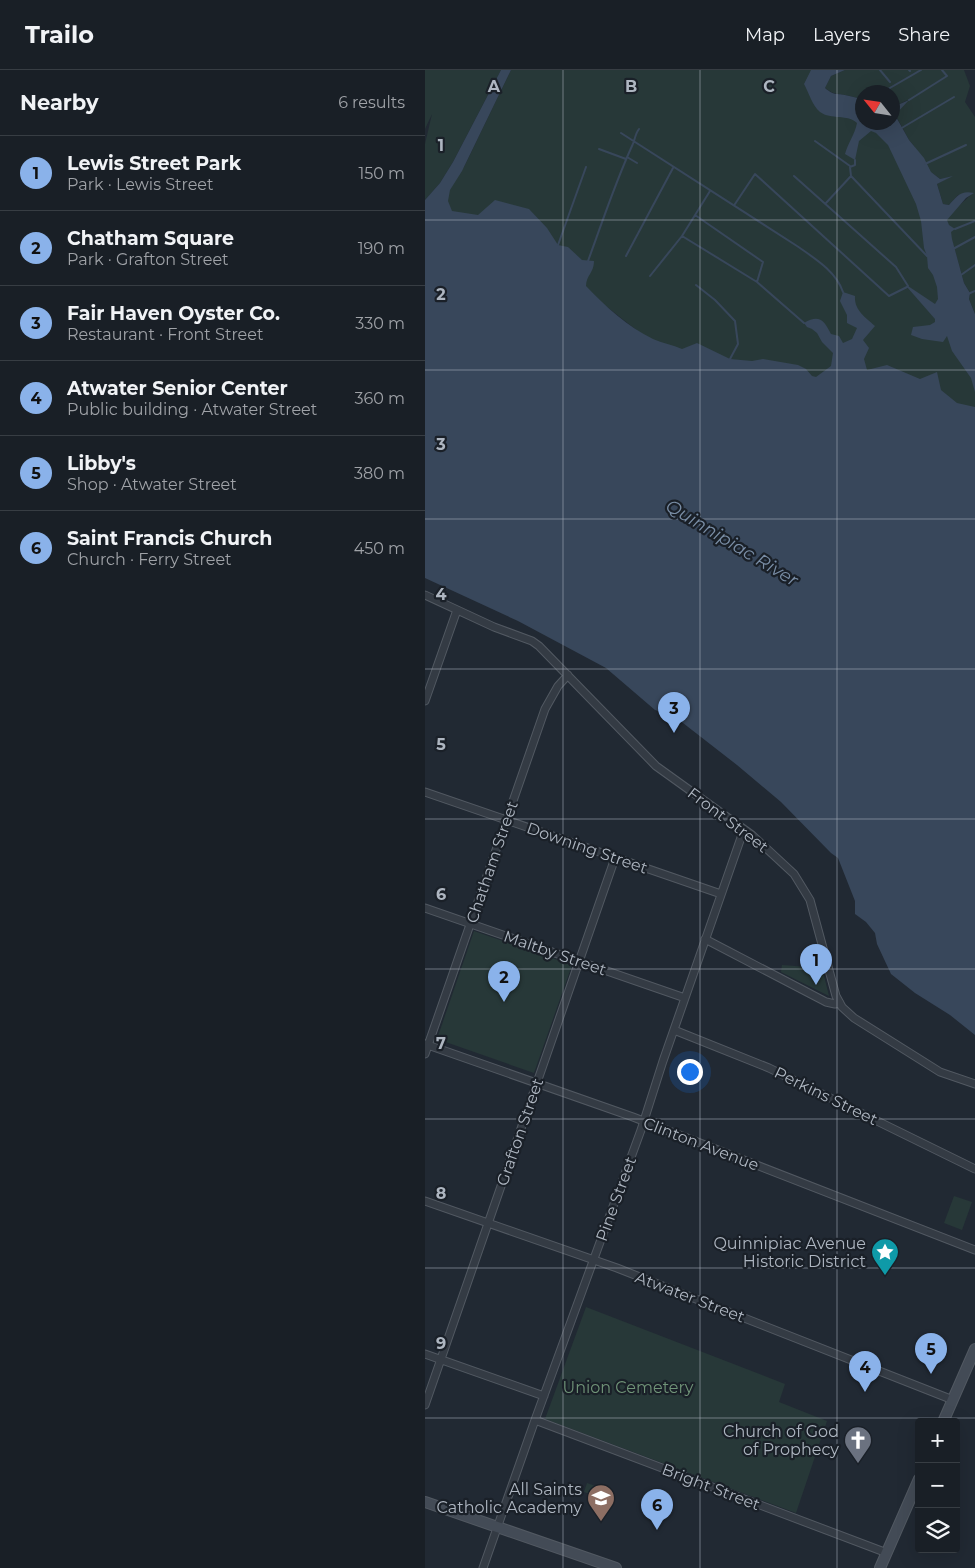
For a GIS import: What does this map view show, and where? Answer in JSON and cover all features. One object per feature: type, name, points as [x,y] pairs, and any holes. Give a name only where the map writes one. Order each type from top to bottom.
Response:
[{"type":"main road","points":[[945,1418],[975,1349]]},
{"type":"main road","points":[[880,1568],[915,1488]]},
{"type":"main road","points":[[425,1502],[616,1568]]},
{"type":"street","name":"Front Street","points":[[425,595],[502,630],[532,641],[569,675],[656,766],[744,829],[790,869],[806,892],[812,908],[839,1003]]},
{"type":"street","points":[[425,701],[457,610]]},
{"type":"street","name":"Chatham Street","points":[[425,1054],[545,709],[558,686],[569,675]]},
{"type":"street","name":"Downing Street","points":[[425,792],[721,894]]},
{"type":"street","name":"Pine Street","points":[[483,1568],[594,1260],[744,829]]},
{"type":"street","name":"Grafton Street","points":[[425,1405],[615,858]]},
{"type":"street","name":"Maltby Street","points":[[425,908],[685,998]]},
{"type":"street","points":[[705,939],[826,1002],[839,1003],[854,1018],[940,1072],[975,1084]]},
{"type":"street","name":"Perkins Street","points":[[674,1030],[769,1068],[975,1169]]},
{"type":"street","name":"Clinton Avenue","points":[[427,1044],[643,1121],[975,1250]]},
{"type":"street","name":"Atwater Street","points":[[425,1201],[594,1260],[953,1400]]},
{"type":"street","points":[[425,1354],[544,1396]]},
{"type":"street","name":"Bright Street","points":[[535,1420],[887,1553]]},
{"type":"green space","points":[[425,70],[501,70],[453,162],[440,183],[425,200],[425,144],[432,114],[425,129]]},
{"type":"green space","points":[[511,70],[821,70],[813,85],[855,116],[855,130],[887,130],[899,134],[915,147],[900,123],[900,109],[908,100],[900,104],[900,85],[855,85],[855,97],[831,92],[825,88],[831,76],[845,70],[964,70],[970,86],[965,102],[975,117],[975,314],[946,219],[973,193],[958,195],[949,205],[943,204],[937,184],[950,177],[940,179],[932,173],[975,367],[975,421],[839,362],[819,378],[672,358],[495,219],[429,210],[464,167]]},
{"type":"green space","points":[[474,931],[572,965],[534,1073],[437,1039]]},
{"type":"green space","points":[[782,965],[822,968],[829,996],[781,972]]},
{"type":"green space","points":[[954,1196],[972,1202],[962,1230],[944,1223]]},
{"type":"green space","name":"Union Cemetery","points":[[586,1307],[785,1384],[779,1402],[827,1421],[796,1513],[545,1419]]},
{"type":"green space","points":[[587,1483],[604,1489],[601,1498],[584,1492]]},
{"type":"water","name":"Quinnipiac River","points":[[501,70],[511,70],[462,171],[450,190],[448,201],[452,211],[478,215],[495,200],[529,209],[547,228],[558,245],[568,247],[582,260],[594,261],[586,286],[609,308],[644,334],[682,349],[697,343],[730,359],[752,361],[763,359],[798,365],[816,377],[831,366],[833,353],[822,342],[817,333],[804,323],[814,319],[821,320],[831,334],[839,336],[843,343],[852,339],[857,328],[847,323],[847,315],[840,301],[843,292],[855,296],[858,309],[875,326],[863,340],[869,348],[864,359],[867,370],[887,365],[920,379],[937,372],[941,390],[957,403],[975,407],[975,1035],[891,974],[877,944],[875,933],[866,922],[855,914],[855,901],[838,858],[781,802],[737,765],[674,716],[655,710],[606,668],[518,621],[425,578],[425,200],[440,183],[453,162]]},
{"type":"water","points":[[811,70],[845,70],[831,76],[825,88],[833,93],[855,97],[855,122],[829,116],[820,112],[804,84]]},
{"type":"water","points":[[909,100],[900,110],[900,104]]},
{"type":"water","points":[[900,124],[909,140],[924,158],[931,172],[940,179],[953,176],[937,184],[943,204],[949,205],[962,193],[974,193],[966,198],[947,220],[949,225],[955,229],[951,232],[952,239],[975,314],[975,392],[971,378],[952,351],[947,336],[943,342],[922,339],[911,335],[913,327],[930,325],[935,322],[935,319],[907,287],[935,304],[938,299],[937,287],[933,275],[928,268],[921,221],[916,204],[888,145],[876,133],[871,131],[859,141],[855,160],[845,154],[855,131],[900,130]]},
{"type":"waterway","points":[[880,70],[890,82]]},
{"type":"waterway","points":[[895,85],[921,70]]},
{"type":"waterway","points":[[909,100],[947,76],[942,70]]},
{"type":"waterway","points":[[900,129],[954,97]]},
{"type":"waterway","points":[[588,261],[614,189],[639,129]]},
{"type":"waterway","points":[[621,133],[810,255],[830,271],[840,284],[843,292]]},
{"type":"waterway","points":[[815,141],[850,166]]},
{"type":"waterway","points":[[925,164],[966,145]]},
{"type":"waterway","points":[[599,149],[626,159]]},
{"type":"waterway","points":[[627,157],[637,163]]},
{"type":"waterway","points":[[826,203],[851,176],[850,167],[855,165],[855,160]]},
{"type":"waterway","points":[[558,245],[586,167]]},
{"type":"waterway","points":[[626,256],[673,168]]},
{"type":"waterway","points":[[735,204],[755,174],[889,296],[907,287]]},
{"type":"waterway","points":[[794,176],[896,267],[908,286]]},
{"type":"waterway","points":[[851,176],[927,256]]},
{"type":"waterway","points":[[650,276],[682,236],[710,191]]},
{"type":"waterway","points":[[695,215],[763,262],[757,282]]},
{"type":"waterway","points":[[955,229],[975,221]]},
{"type":"waterway","points":[[682,236],[757,282],[804,323]]},
{"type":"waterway","points":[[953,249],[975,237]]},
{"type":"waterway","points":[[961,275],[975,265]]},
{"type":"waterway","points":[[696,285],[715,300],[735,321],[738,344],[730,359]]},
{"type":"waterway","points":[[968,294],[975,291]]},
{"type":"place","name":"Fair Haven Oyster Co.","points":[[674,733]]},
{"type":"place","name":"Lewis Street Park","points":[[816,985]]},
{"type":"place","name":"Chatham Square","points":[[504,1002]]},
{"type":"place","name":"Quinnipiac Avenue Historic District","points":[[885,1276]]},
{"type":"place","name":"Libby's","points":[[931,1374]]},
{"type":"place","name":"Atwater Senior Center","points":[[865,1392]]},
{"type":"place","name":"Church of God of Prophecy","points":[[858,1464]]},
{"type":"place","name":"All Saints Catholic Academy","points":[[601,1522]]},
{"type":"place","name":"Saint Francis Church","points":[[657,1530]]}]
